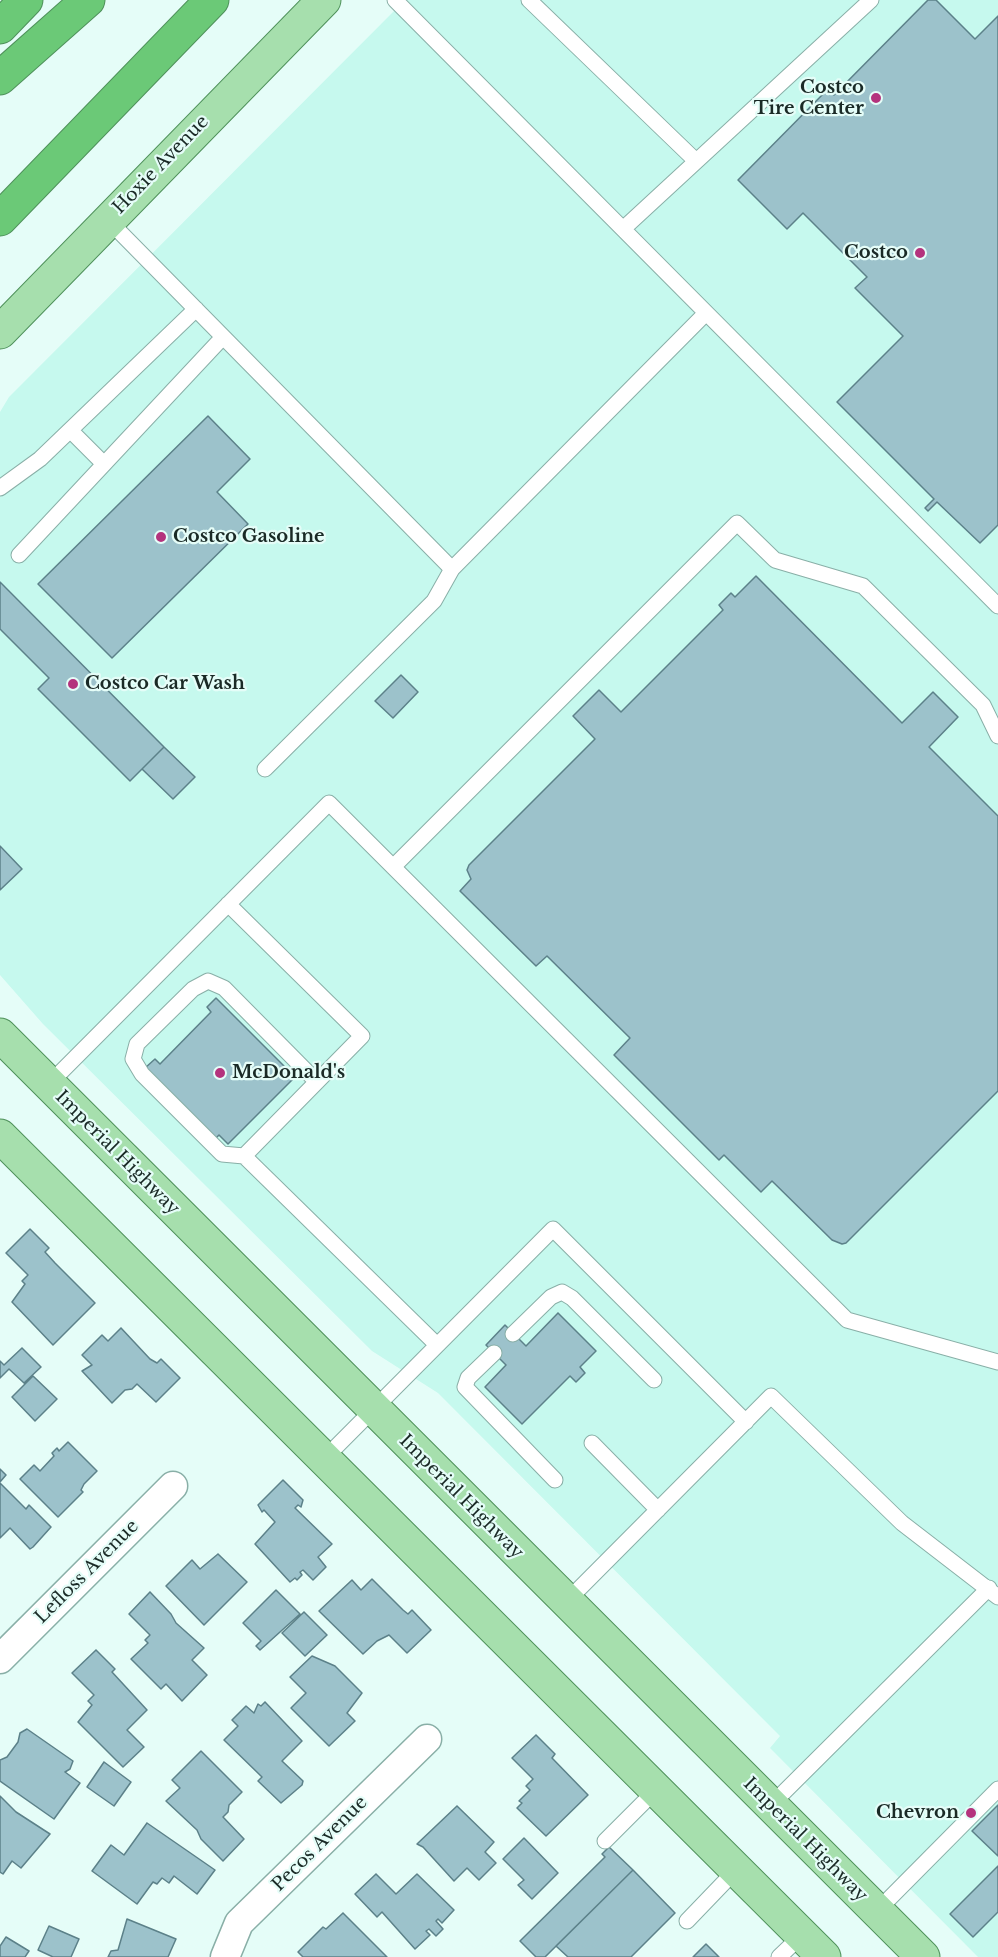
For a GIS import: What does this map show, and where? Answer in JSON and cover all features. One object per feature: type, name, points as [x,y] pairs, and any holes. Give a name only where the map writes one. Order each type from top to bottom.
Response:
[{"type":"highway","points":[[0,27],[26,0]]},
{"type":"highway","points":[[0,78],[88,0]]},
{"type":"highway","points":[[0,219],[212,0]]},
{"type":"main road","name":"Hoxie Avenue","points":[[0,332],[324,0]]},
{"type":"main road","name":"Imperial Highway","points":[[0,1035],[923,1957]]},
{"type":"main road","points":[[0,1136],[813,1946]]},
{"type":"street","name":"Lefloss Avenue","points":[[0,1659],[173,1486]]},
{"type":"street","name":"Pecos Avenue","points":[[225,1957],[239,1923],[427,1739]]},
{"type":"lane","points":[[395,0],[998,606]]},
{"type":"lane","points":[[529,0],[696,161]]},
{"type":"lane","points":[[623,229],[871,0]]},
{"type":"lane","points":[[108,220],[453,569]]},
{"type":"lane","points":[[0,488],[40,459],[196,309]]},
{"type":"lane","points":[[266,769],[434,601],[453,569],[706,313]]},
{"type":"lane","points":[[19,555],[224,337]]},
{"type":"lane","points":[[70,430],[104,464]]},
{"type":"lane","points":[[393,867],[737,523],[776,560],[863,586],[983,705],[998,736]]},
{"type":"lane","points":[[49,1084],[329,803],[847,1320],[998,1362]]},
{"type":"lane","points":[[228,904],[362,1036],[244,1156]]},
{"type":"lane","points":[[317,1083],[224,988],[208,981],[193,988],[137,1044],[133,1059],[142,1074],[222,1154],[244,1156],[437,1345]]},
{"type":"lane","points":[[325,1458],[553,1229],[746,1422]]},
{"type":"lane","points":[[513,1334],[551,1297],[562,1292],[572,1298],[654,1380]]},
{"type":"lane","points":[[494,1353],[468,1378],[465,1387],[555,1480]]},
{"type":"lane","points":[[566,1602],[771,1396],[902,1523],[993,1593],[770,1806]]},
{"type":"lane","points":[[592,1443],[658,1510]]},
{"type":"lane","points":[[605,1841],[657,1789]]},
{"type":"lane","points":[[877,1911],[998,1789]]},
{"type":"lane","points":[[687,1921],[736,1870]]},
{"type":"lane","points":[[779,1957],[813,1946]]},
{"type":"shaded area","points":[[405,0],[998,0],[998,1957],[978,1957],[770,1748],[780,1736],[438,1393],[372,1351],[43,1024],[0,975],[0,412],[9,397]]},
{"type":"building","name":"Costco","points":[[928,0],[936,0],[975,39],[998,16],[998,525],[980,543],[937,502],[928,511],[925,508],[934,499],[837,402],[903,336],[855,288],[867,277],[803,213],[787,229],[738,180],[828,89],[834,95]]},
{"type":"building","name":"Costco Gasoline","points":[[208,416],[250,459],[217,492],[248,524],[112,658],[38,584]]},
{"type":"building","points":[[756,576],[902,723],[933,692],[958,717],[929,747],[998,816],[998,1091],[846,1243],[842,1244],[832,1240],[772,1181],[761,1192],[724,1155],[719,1160],[614,1055],[630,1038],[547,956],[536,966],[460,891],[471,879],[467,870],[469,865],[595,739],[573,716],[599,690],[621,712],[723,610],[719,605],[731,593],[735,597]]},
{"type":"building","name":"Costco Car Wash","points":[[0,582],[164,747],[130,781],[38,689],[49,678],[0,629]]},
{"type":"building","points":[[401,675],[418,692],[393,718],[375,701]]},
{"type":"building","points":[[164,747],[195,777],[173,799],[142,769]]},
{"type":"building","points":[[0,846],[22,869],[0,890]]},
{"type":"building","name":"McDonald's","points":[[216,998],[295,1077],[228,1144],[219,1135],[213,1141],[145,1068],[155,1059],[160,1064],[211,1012],[207,1007]]},
{"type":"building","points":[[30,1229],[49,1248],[45,1252],[95,1303],[53,1345],[12,1302],[25,1284],[22,1281],[28,1275],[6,1253]]},
{"type":"building","points":[[558,1313],[596,1351],[580,1367],[585,1373],[576,1382],[570,1376],[522,1424],[485,1387],[506,1365],[486,1345],[505,1325],[526,1346]]},
{"type":"building","points":[[121,1328],[150,1359],[157,1363],[161,1359],[180,1378],[156,1402],[137,1384],[132,1389],[125,1390],[112,1403],[82,1371],[92,1365],[82,1355],[102,1335],[108,1341]]},
{"type":"building","points":[[22,1348],[41,1367],[24,1383],[9,1369],[0,1378],[0,1361],[4,1365]]},
{"type":"building","points":[[33,1376],[57,1399],[35,1421],[12,1397]]},
{"type":"building","points":[[68,1442],[97,1471],[84,1484],[81,1490],[83,1492],[58,1517],[20,1479],[34,1465],[40,1471],[54,1456],[52,1453],[57,1448],[59,1451]]},
{"type":"building","points":[[0,1469],[6,1475],[0,1482]]},
{"type":"building","points":[[283,1480],[303,1500],[301,1507],[298,1505],[295,1508],[332,1544],[318,1557],[326,1567],[313,1580],[303,1570],[297,1580],[295,1578],[290,1582],[255,1544],[275,1522],[264,1510],[262,1512],[258,1505]]},
{"type":"building","points":[[0,1483],[26,1509],[29,1505],[51,1527],[30,1549],[10,1528],[0,1538]]},
{"type":"building","points":[[218,1554],[247,1582],[204,1625],[166,1586],[192,1560],[200,1569]]},
{"type":"building","points":[[372,1579],[403,1610],[408,1614],[412,1610],[431,1630],[407,1653],[389,1635],[377,1641],[363,1654],[319,1611],[352,1580],[361,1590]]},
{"type":"building","points":[[276,1590],[300,1614],[260,1650],[256,1646],[261,1641],[243,1623]]},
{"type":"building","points":[[150,1592],[171,1614],[176,1623],[204,1648],[192,1660],[207,1675],[182,1701],[166,1684],[161,1689],[131,1659],[148,1643],[145,1640],[150,1635],[129,1614]]},
{"type":"building","points":[[304,1612],[327,1635],[305,1656],[282,1633]]},
{"type":"building","points":[[96,1650],[115,1669],[112,1672],[147,1710],[127,1730],[144,1747],[123,1767],[78,1722],[92,1705],[88,1701],[94,1695],[72,1673]]},
{"type":"building","points":[[312,1656],[335,1666],[362,1693],[347,1713],[355,1721],[329,1746],[291,1708],[306,1693],[290,1677]]},
{"type":"building","points":[[265,1702],[302,1741],[282,1761],[303,1781],[302,1785],[281,1803],[258,1781],[262,1777],[224,1740],[238,1726],[232,1720],[246,1706],[254,1713],[258,1704],[261,1706]]},
{"type":"building","points":[[27,1729],[73,1761],[70,1769],[65,1772],[80,1783],[54,1819],[0,1781],[0,1760],[7,1757],[18,1742],[20,1733]]},
{"type":"building","points":[[536,1735],[555,1754],[552,1758],[588,1795],[546,1836],[517,1808],[522,1803],[519,1801],[530,1790],[526,1786],[533,1779],[512,1758]]},
{"type":"building","points":[[201,1751],[242,1792],[229,1805],[228,1812],[223,1817],[244,1839],[223,1861],[201,1839],[197,1830],[166,1801],[180,1788],[172,1780]]},
{"type":"building","points":[[104,1762],[131,1782],[114,1806],[87,1787]]},
{"type":"building","points":[[0,1796],[16,1812],[50,1834],[21,1868],[12,1861],[3,1874],[0,1872]]},
{"type":"building","points":[[998,1805],[998,1856],[972,1831]]},
{"type":"building","points":[[457,1806],[494,1842],[485,1852],[496,1863],[479,1880],[467,1868],[454,1881],[423,1847],[417,1844]]},
{"type":"building","points":[[147,1823],[215,1870],[197,1894],[174,1876],[169,1883],[162,1878],[157,1884],[153,1882],[137,1904],[92,1871],[111,1845],[124,1855]]},
{"type":"building","points":[[524,1838],[558,1873],[532,1899],[518,1885],[524,1880],[503,1859]]},
{"type":"building","points":[[609,1847],[633,1870],[545,1957],[536,1957],[520,1941],[605,1857],[602,1854]]},
{"type":"building","points":[[998,1866],[998,1912],[973,1937],[950,1914]]},
{"type":"building","points":[[633,1870],[675,1913],[631,1957],[568,1957],[556,1946]]},
{"type":"building","points":[[376,1874],[396,1894],[417,1874],[454,1910],[442,1923],[438,1919],[436,1921],[443,1929],[436,1936],[429,1929],[426,1931],[430,1935],[415,1949],[382,1912],[377,1917],[355,1894]]},
{"type":"building","points":[[343,1913],[387,1957],[303,1957],[298,1952],[323,1927],[326,1929]]},
{"type":"building","points":[[127,1919],[176,1939],[168,1957],[108,1957],[111,1951],[118,1950]]},
{"type":"building","points":[[49,1926],[79,1939],[71,1957],[53,1957],[38,1950]]},
{"type":"building","points":[[6,1937],[29,1951],[25,1957],[0,1957],[0,1946]]},
{"type":"building","points":[[706,1944],[719,1957],[693,1957]]},
{"type":"place","name":"Costco Tire Center","points":[[876,98]]},
{"type":"place","name":"Costco","points":[[920,253]]},
{"type":"place","name":"Costco Gasoline","points":[[161,537]]},
{"type":"place","name":"Costco Car Wash","points":[[73,684]]},
{"type":"place","name":"McDonald's","points":[[220,1073]]},
{"type":"place","name":"Chevron","points":[[971,1813]]}]
